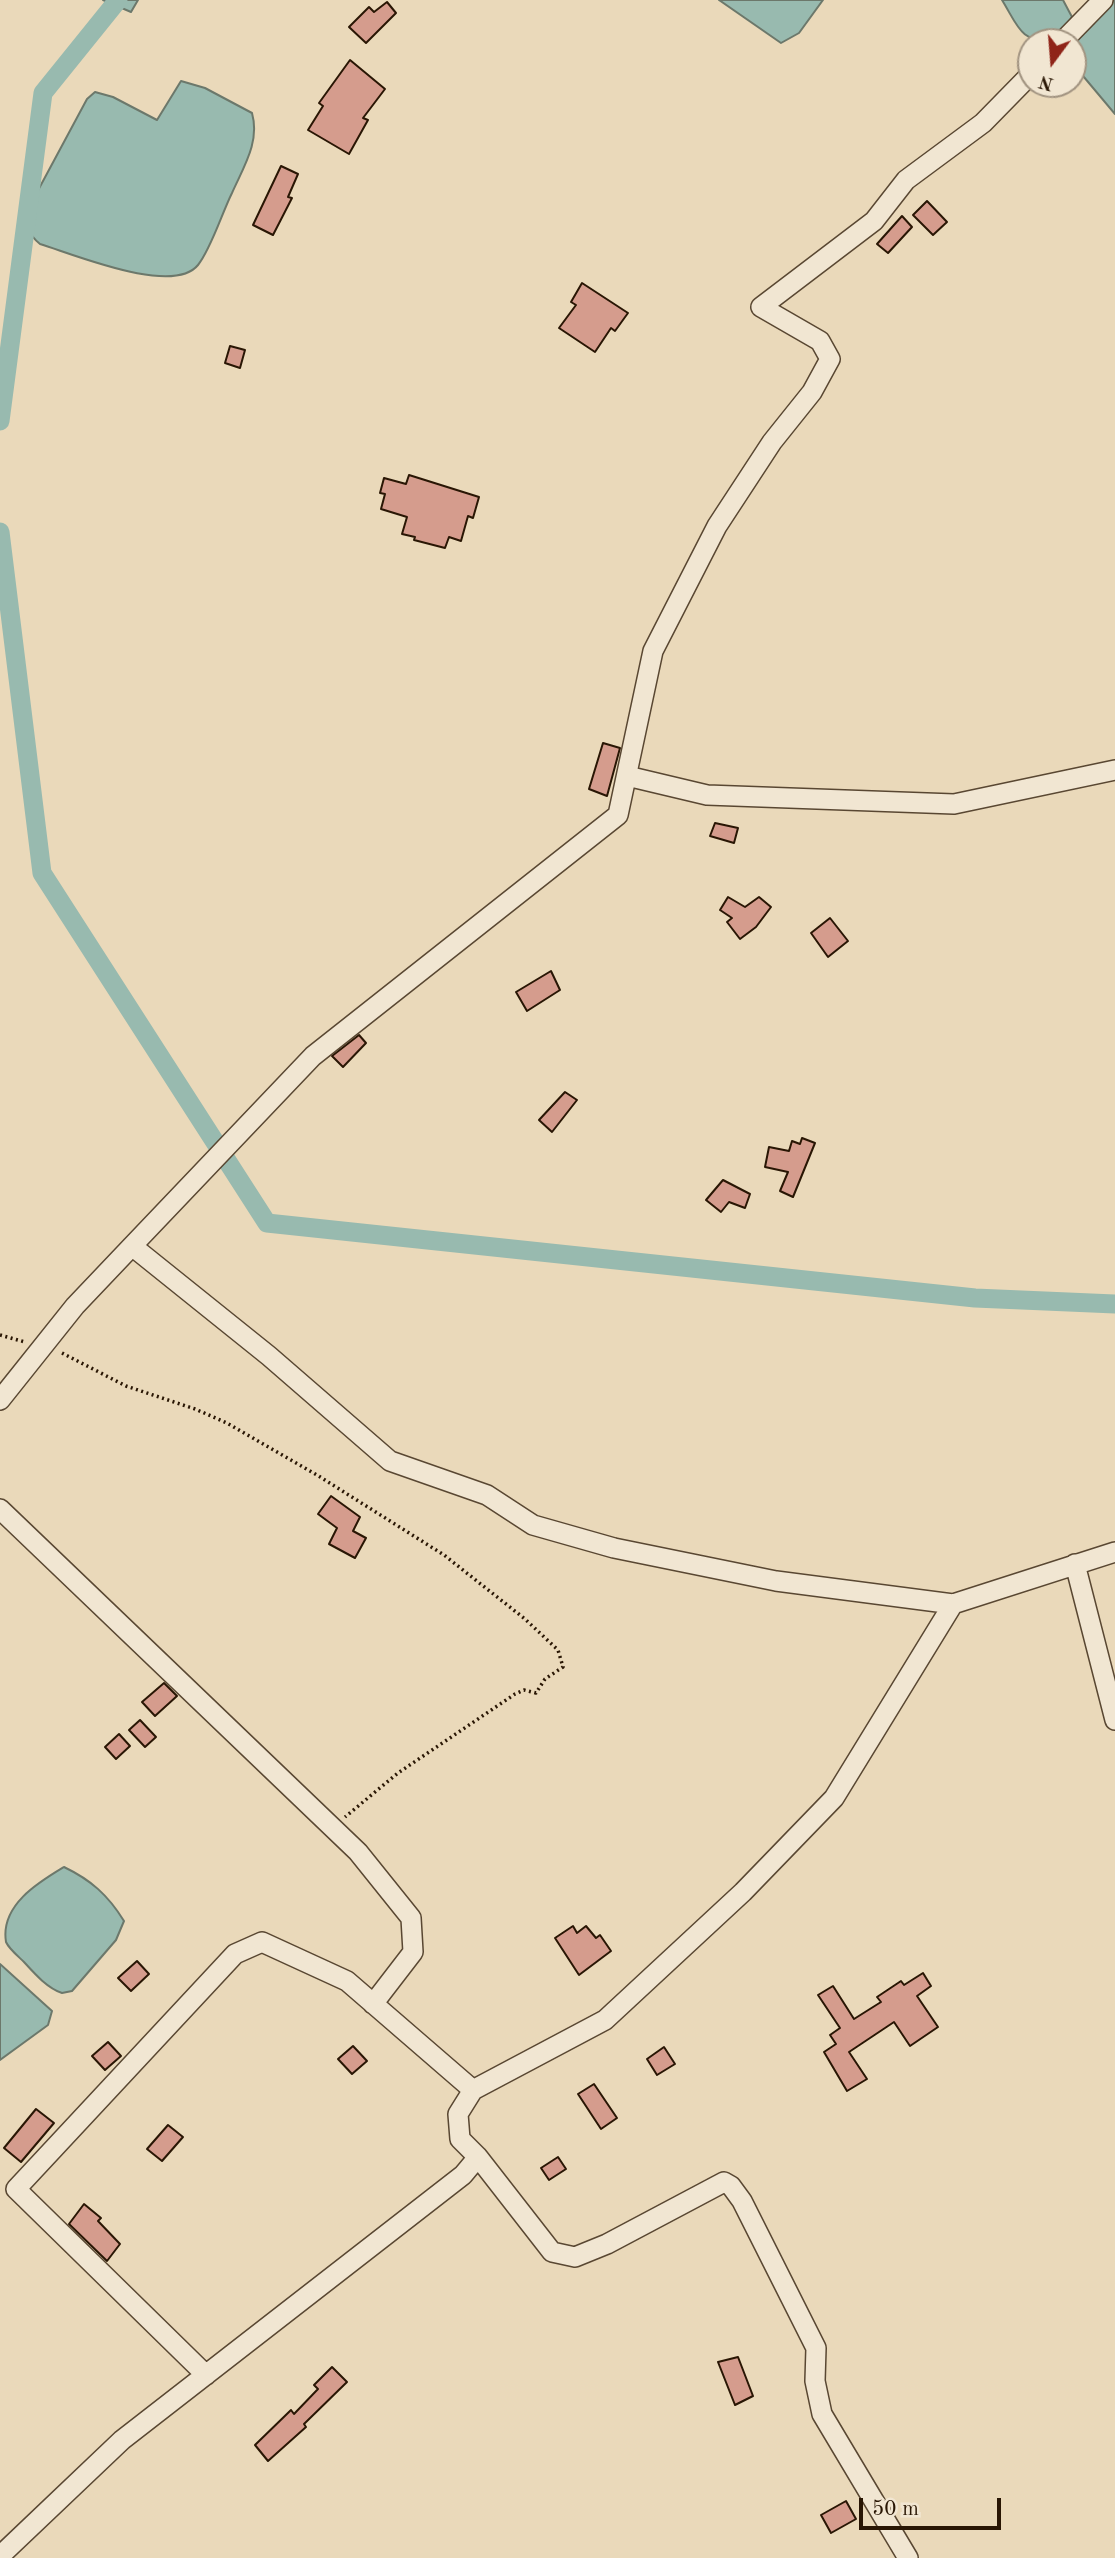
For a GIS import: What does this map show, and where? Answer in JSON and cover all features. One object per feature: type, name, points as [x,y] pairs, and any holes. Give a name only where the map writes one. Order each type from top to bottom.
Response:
[{"type":"street","points":[[1076,28],[1103,0]]},
{"type":"street","points":[[0,1400],[44,1343],[132,1246],[313,1056],[618,815],[653,651],[717,526],[772,443],[812,392],[830,359],[820,341],[761,307],[874,221],[906,180],[984,123],[1017,89]]},
{"type":"street","points":[[626,776],[708,795],[954,804],[1115,770]]},
{"type":"street","points":[[132,1246],[269,1356],[390,1461],[487,1495],[534,1525],[614,1548],[776,1581],[953,1604],[1115,1552]]},
{"type":"street","points":[[0,1509],[358,1852],[411,1918],[414,1952],[373,2004]]},
{"type":"street","points":[[1074,1564],[1115,1720]]},
{"type":"street","points":[[908,2558],[822,2414],[815,2381],[816,2347],[742,2201],[731,2186],[724,2182],[575,2258],[552,2252],[478,2157],[460,2139],[458,2114],[473,2090],[605,2020],[743,1892],[834,1798],[953,1604]]},
{"type":"street","points":[[206,2375],[16,2189],[235,1954],[262,1942],[347,1981],[473,2090]]},
{"type":"street","points":[[0,2556],[122,2440],[463,2175],[478,2157]]},
{"type":"path","points":[[0,1335],[16,1341],[44,1343],[126,1386],[195,1409],[227,1423],[317,1475],[444,1555],[525,1619],[558,1650],[563,1667],[545,1679],[536,1693],[524,1690],[516,1694],[398,1773],[333,1828]]},
{"type":"water","points":[[103,0],[138,0],[131,12]]},
{"type":"water","points":[[719,0],[823,0],[799,33],[781,43]]},
{"type":"water","points":[[1002,0],[1063,0],[1072,17],[1064,28],[1018,28]]},
{"type":"water","points":[[1109,0],[1115,0],[1115,114],[1087,81],[1085,28]]},
{"type":"water","points":[[181,81],[205,88],[252,113],[254,124],[246,163],[198,265],[185,273],[146,275],[40,244],[29,228],[28,209],[87,99],[95,92],[113,97],[157,120]]},
{"type":"water","points":[[64,1867],[98,1889],[124,1921],[116,1940],[72,1991],[62,1993],[41,1980],[12,1950],[6,1942],[6,1929],[9,1917],[23,1896]]},
{"type":"water","points":[[0,1964],[52,2011],[48,2025],[0,2060]]},
{"type":"building","points":[[387,2],[396,13],[366,43],[349,27],[369,7],[374,12]]},
{"type":"building","points":[[350,60],[385,89],[363,118],[368,120],[349,154],[308,130],[323,106],[319,103]]},
{"type":"building","points":[[281,166],[298,174],[288,197],[292,198],[273,235],[253,225]]},
{"type":"building","points":[[927,201],[947,222],[933,235],[913,215]]},
{"type":"building","points":[[902,216],[912,227],[888,253],[877,244]]},
{"type":"building","points":[[582,283],[628,313],[615,331],[611,328],[595,352],[559,328],[576,305],[571,302]]},
{"type":"building","points":[[230,346],[245,350],[240,368],[225,363]]},
{"type":"building","points":[[409,475],[479,497],[473,518],[468,516],[461,541],[449,537],[445,548],[414,540],[415,537],[402,534],[407,517],[381,509],[385,494],[380,493],[384,478],[406,484]]},
{"type":"building","points":[[603,743],[620,748],[607,796],[589,789]]},
{"type":"building","points":[[715,823],[738,828],[734,843],[710,836]]},
{"type":"building","points":[[728,897],[745,907],[759,897],[771,907],[756,927],[740,939],[727,922],[732,918],[720,910]]},
{"type":"building","points":[[830,918],[848,941],[828,957],[811,933]]},
{"type":"building","points":[[551,971],[560,990],[527,1011],[516,992]]},
{"type":"building","points":[[359,1035],[366,1043],[343,1067],[332,1056]]},
{"type":"building","points":[[565,1092],[577,1100],[552,1132],[539,1120]]},
{"type":"building","points":[[802,1138],[815,1143],[793,1197],[780,1191],[788,1172],[765,1167],[769,1147],[789,1151],[792,1141],[800,1144]]},
{"type":"building","points":[[723,1180],[750,1194],[745,1208],[729,1202],[721,1212],[706,1200]]},
{"type":"building","points":[[331,1496],[360,1517],[353,1531],[366,1538],[355,1558],[329,1544],[337,1528],[318,1514]]},
{"type":"building","points":[[164,1683],[177,1696],[155,1716],[142,1702]]},
{"type":"building","points":[[140,1720],[156,1737],[145,1747],[129,1730]]},
{"type":"building","points":[[119,1734],[130,1746],[116,1759],[105,1747]]},
{"type":"building","points":[[573,1926],[577,1933],[586,1926],[596,1938],[600,1935],[611,1951],[579,1975],[555,1938]]},
{"type":"building","points":[[137,1961],[149,1974],[131,1991],[118,1978]]},
{"type":"building","points":[[923,1973],[931,1986],[917,1996],[938,2027],[910,2046],[894,2022],[849,2052],[867,2079],[847,2091],[824,2052],[836,2044],[830,2035],[840,2028],[818,1995],[833,1986],[854,2019],[881,2002],[877,1997],[901,1981],[904,1985]]},
{"type":"building","points":[[108,2042],[121,2056],[105,2070],[92,2056]]},
{"type":"building","points":[[353,2046],[367,2061],[352,2074],[338,2059]]},
{"type":"building","points":[[664,2047],[675,2064],[657,2075],[647,2059]]},
{"type":"building","points":[[594,2084],[617,2118],[601,2129],[578,2094]]},
{"type":"building","points":[[36,2109],[54,2123],[21,2162],[4,2148]]},
{"type":"building","points":[[168,2125],[183,2137],[162,2161],[147,2149]]},
{"type":"building","points":[[558,2157],[566,2169],[549,2180],[541,2168]]},
{"type":"building","points":[[84,2204],[101,2218],[98,2221],[120,2244],[107,2261],[69,2224]]},
{"type":"building","points":[[738,2357],[753,2396],[735,2405],[718,2362]]},
{"type":"building","points":[[332,2367],[347,2382],[304,2424],[306,2427],[268,2461],[255,2445],[291,2410],[294,2414],[318,2389],[314,2385]]},
{"type":"building","points":[[846,2501],[856,2519],[831,2533],[821,2515]]},
{"type":"waterway","points":[[0,421],[43,93],[118,0]]},
{"type":"waterway","points":[[0,532],[42,873],[267,1223],[975,1298],[1115,1304]]}]
